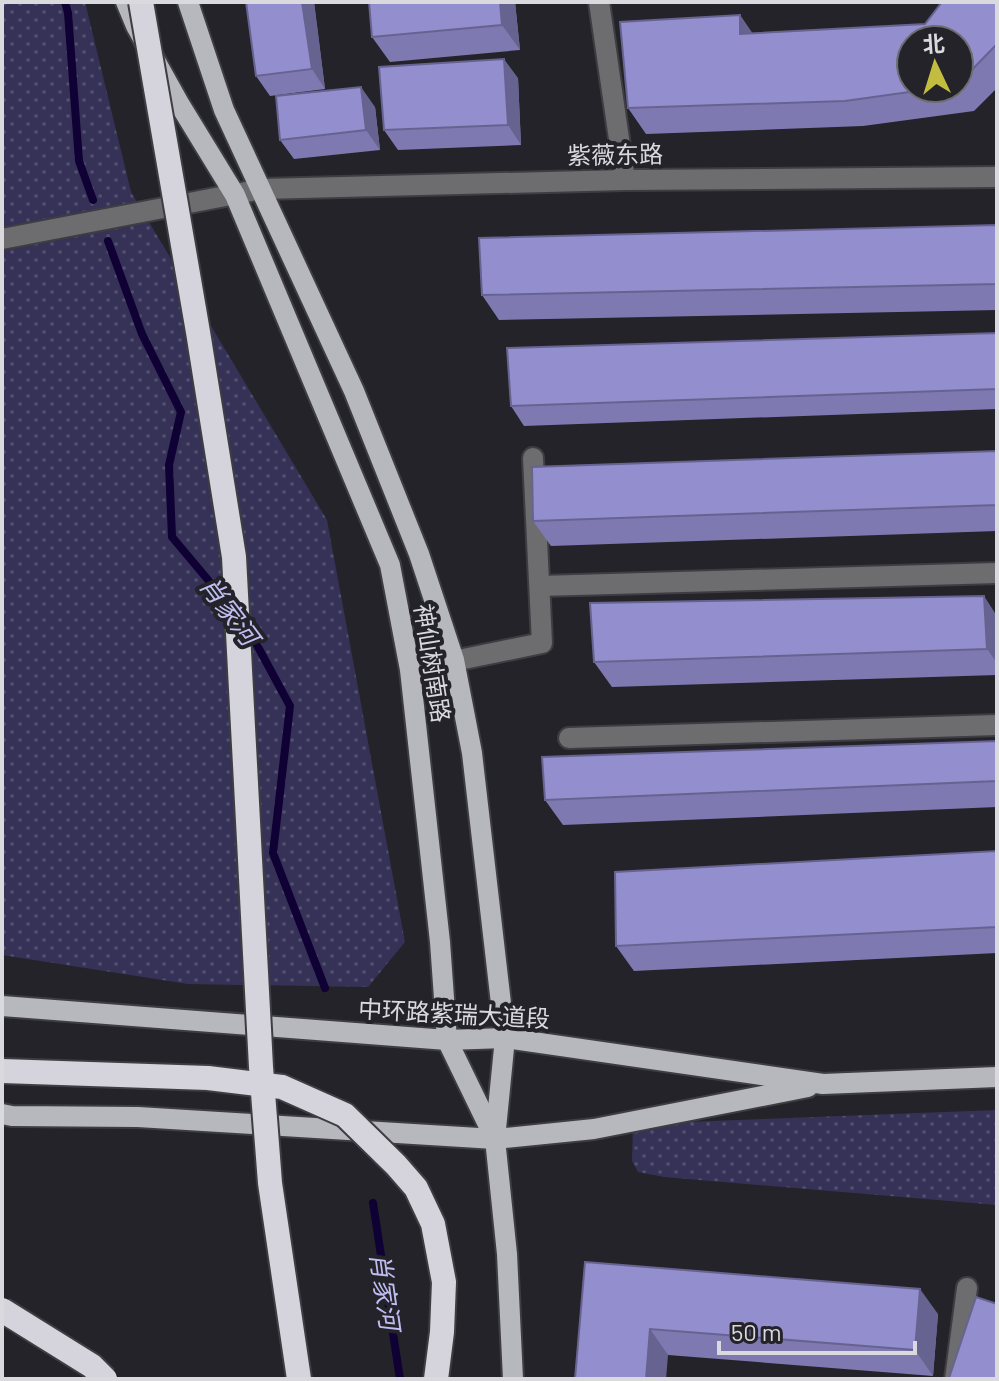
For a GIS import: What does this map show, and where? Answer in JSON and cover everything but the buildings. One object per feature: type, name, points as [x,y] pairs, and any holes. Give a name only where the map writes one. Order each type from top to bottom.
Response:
[{"type":"highway","points":[[141,2],[234,557],[264,1111],[270,1183],[299,1379]]},
{"type":"highway","points":[[2,1071],[208,1078],[252,1083],[282,1087],[345,1115],[416,1188],[433,1224],[444,1282],[436,1379]]},
{"type":"highway","points":[[2,1310],[92,1366],[105,1379]]},
{"type":"main road","name":"神仙树南路","points":[[126,2],[165,79],[235,195],[390,565],[410,670],[440,942],[447,1040],[495,1139],[507,1254],[513,1379]]},
{"type":"main road","points":[[188,2],[224,110],[354,391],[419,554],[454,660],[472,753],[505,1038],[495,1139]]},
{"type":"main road","name":"中环路紫瑞大道段","points":[[2,1006],[447,1040],[505,1038],[823,1084],[997,1077]]},
{"type":"main road","points":[[2,1114],[138,1117],[495,1139],[594,1129],[823,1084]]},
{"type":"street","points":[[599,2],[625,180]]},
{"type":"street","name":"紫薇东路","points":[[2,239],[262,189],[625,180],[997,177]]},
{"type":"street","points":[[410,670],[542,643],[533,458]]},
{"type":"street","points":[[540,586],[997,573]]},
{"type":"street","points":[[569,738],[997,725]]},
{"type":"street","points":[[955,1379],[967,1288]]},
{"type":"shaded area","points":[[2,2],[85,2],[131,192],[327,520],[405,942],[368,987],[188,984],[2,955]]},
{"type":"shaded area","points":[[997,1110],[997,1205],[664,1177],[638,1172],[632,1161],[633,1124]]},
{"type":"waterway","name":"肖家河","points":[[65,2],[79,161],[93,200]]},
{"type":"waterway","name":"肖家河","points":[[108,241],[142,334],[181,412],[169,465],[172,537],[230,606]]},
{"type":"waterway","name":"肖家河","points":[[246,625],[290,706],[273,853],[325,988]]},
{"type":"waterway","name":"肖家河","points":[[373,1203],[400,1379]]}]
